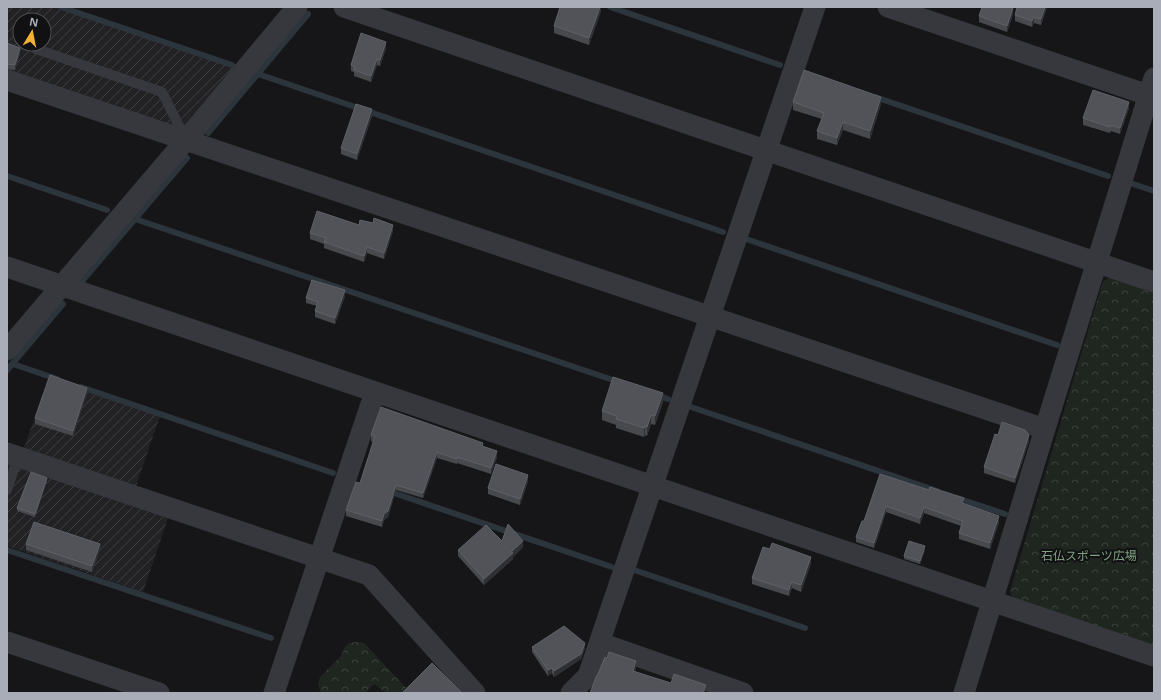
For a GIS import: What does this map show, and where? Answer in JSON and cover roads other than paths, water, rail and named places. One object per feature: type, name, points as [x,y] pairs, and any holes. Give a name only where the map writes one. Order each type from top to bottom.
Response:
[{"type":"street","points":[[7,350],[297,7]]},
{"type":"street","points":[[344,7],[1154,282]]},
{"type":"street","points":[[571,693],[588,676],[600,643],[815,7]]},
{"type":"street","points":[[888,7],[1152,90],[1044,429],[964,693]]},
{"type":"street","points":[[7,80],[1044,429]]},
{"type":"street","points":[[7,267],[1154,656]]},
{"type":"street","points":[[274,693],[375,392]]},
{"type":"street","points":[[13,455],[369,576],[475,693]]},
{"type":"street","points":[[7,642],[159,693]]},
{"type":"street","points":[[600,643],[743,693]]},
{"type":"lane","points":[[45,52],[162,92],[186,140]]},
{"type":"lane","points":[[7,490],[13,455]]},
{"type":"waterway","points":[[61,7],[232,65]]},
{"type":"waterway","points":[[610,7],[780,65]]},
{"type":"waterway","points":[[208,133],[308,14]]},
{"type":"waterway","points":[[258,74],[723,232]]},
{"type":"waterway","points":[[875,97],[1108,176]]},
{"type":"waterway","points":[[83,280],[187,158]]},
{"type":"waterway","points":[[7,176],[107,210]]},
{"type":"waterway","points":[[1133,184],[1154,191]]},
{"type":"waterway","points":[[135,219],[619,382]]},
{"type":"waterway","points":[[746,239],[1057,345]]},
{"type":"waterway","points":[[7,370],[63,304]]},
{"type":"waterway","points":[[13,364],[57,379]]},
{"type":"waterway","points":[[81,387],[333,473]]},
{"type":"waterway","points":[[656,395],[668,399]]},
{"type":"waterway","points":[[688,406],[937,491]]},
{"type":"waterway","points":[[388,491],[612,567]]},
{"type":"waterway","points":[[957,498],[1005,514]]},
{"type":"waterway","points":[[7,550],[271,638]]},
{"type":"waterway","points":[[631,569],[805,628]]},
{"type":"park label","name":"石仏スポーツ広場","points":[[1089,555]]}]
